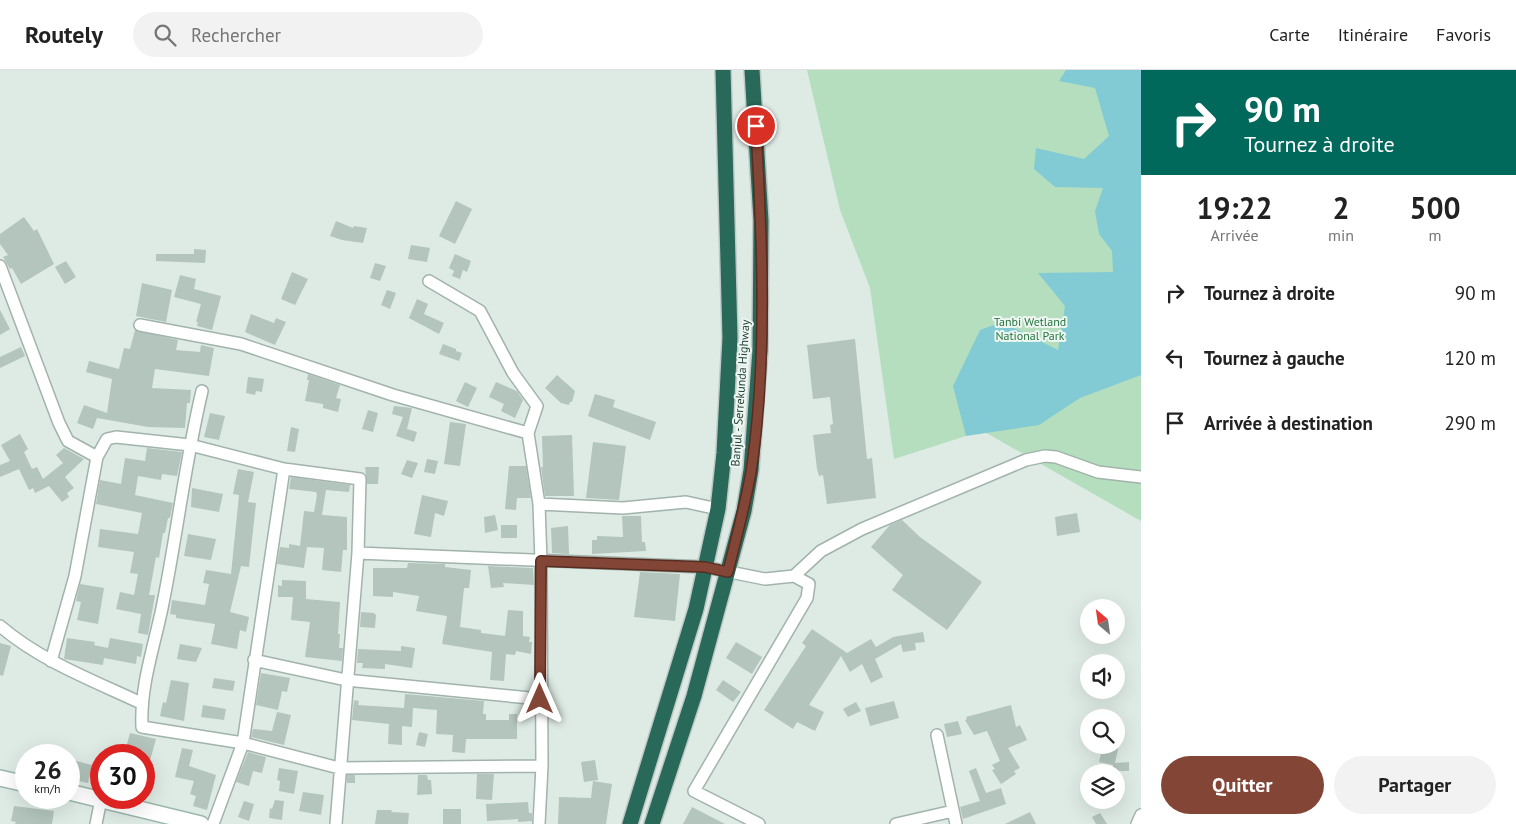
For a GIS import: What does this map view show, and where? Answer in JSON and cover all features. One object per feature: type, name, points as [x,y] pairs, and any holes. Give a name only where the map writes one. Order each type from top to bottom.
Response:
[{"type":"highway","name":"Banjul - Serrekunda Highway","points":[[630,824],[696,609],[718,509],[724,454],[730,338],[724,70]]},
{"type":"highway","name":"Banjul - Serrekunda Highway","points":[[652,824],[694,696],[744,511],[751,470],[760,350],[760,221],[752,70]]},
{"type":"street","points":[[0,266],[68,441],[97,457]]},
{"type":"street","points":[[429,281],[480,311],[513,373],[537,406],[528,433],[539,504],[541,561],[540,699],[542,766],[539,824]]},
{"type":"street","points":[[140,325],[241,344],[393,395],[528,433]]},
{"type":"street","points":[[202,391],[190,445],[162,607],[141,703],[142,727],[243,743],[339,768],[542,766]]},
{"type":"street","points":[[51,661],[75,576],[97,457],[107,439],[116,436],[190,445],[284,468],[360,479],[358,553],[346,680],[336,824]]},
{"type":"street","points":[[794,576],[821,551],[862,529],[1026,460],[1045,456],[1056,457],[1098,472],[1141,477]]},
{"type":"street","points":[[213,824],[243,743],[254,660],[264,614],[284,468]]},
{"type":"street","points":[[539,504],[623,508],[686,502],[718,509]]},
{"type":"street","points":[[358,553],[705,567],[765,579],[794,576],[809,584],[807,598],[694,791],[759,824]]},
{"type":"street","points":[[0,626],[20,643],[51,661],[141,703]]},
{"type":"street","points":[[254,660],[346,680],[540,699]]},
{"type":"street","points":[[937,735],[956,824]]},
{"type":"street","points":[[0,778],[15,781]]},
{"type":"street","points":[[96,824],[99,809]]},
{"type":"street","points":[[141,809],[201,824]]},
{"type":"street","points":[[896,824],[953,812]]},
{"type":"street","points":[[1137,824],[1141,815]]},
{"type":"green space","name":"Tanbi Wetland National Park","points":[[807,70],[1141,70],[1141,521],[962,419],[966,436],[894,459],[870,288],[840,210]]},
{"type":"water","points":[[1066,70],[1141,70],[1141,375],[1080,398],[1039,425],[966,436],[953,386],[980,330],[1002,322],[1058,350],[1065,306],[1038,273],[1113,272],[1112,251],[1099,234],[1095,211],[1103,188],[1055,187],[1034,169],[1036,148],[1084,159],[1109,136],[1095,88],[1059,81]]},
{"type":"building","points":[[456,201],[472,209],[455,244],[439,236]]},
{"type":"building","points":[[24,217],[34,231],[37,229],[54,264],[21,284],[3,257],[8,255],[0,244],[0,234]]},
{"type":"building","points":[[336,221],[353,228],[354,226],[367,228],[363,243],[330,236]]},
{"type":"building","points":[[411,245],[430,248],[427,262],[408,259]]},
{"type":"building","points":[[194,249],[206,250],[205,263],[156,261],[156,254],[194,254]]},
{"type":"building","points":[[455,254],[471,261],[467,272],[463,270],[460,279],[452,276],[454,271],[449,268]]},
{"type":"building","points":[[66,261],[76,277],[65,284],[55,267]]},
{"type":"building","points":[[375,263],[386,266],[380,281],[370,278]]},
{"type":"building","points":[[292,272],[308,279],[295,305],[281,299]]},
{"type":"building","points":[[180,275],[196,279],[194,289],[221,296],[212,330],[197,326],[198,322],[196,322],[201,304],[174,297]]},
{"type":"building","points":[[142,283],[172,290],[166,322],[136,316]]},
{"type":"building","points":[[387,290],[396,293],[390,309],[381,305]]},
{"type":"building","points":[[417,299],[428,304],[424,314],[444,323],[439,334],[409,318]]},
{"type":"building","points":[[0,310],[10,329],[0,335]]},
{"type":"building","points":[[251,314],[274,323],[276,318],[286,322],[275,345],[245,332]]},
{"type":"building","points":[[135,330],[178,340],[176,350],[200,352],[201,345],[214,348],[209,376],[155,369],[152,388],[191,390],[190,403],[187,403],[185,428],[148,427],[97,418],[93,429],[77,423],[84,405],[107,413],[112,379],[86,372],[89,361],[119,369],[124,348],[130,349]]},
{"type":"building","points":[[855,339],[867,459],[872,458],[876,498],[827,504],[823,475],[819,476],[817,469],[813,435],[831,433],[830,425],[833,424],[830,397],[813,399],[807,345]]},
{"type":"building","points":[[443,344],[462,353],[459,361],[439,354]]},
{"type":"building","points":[[21,347],[25,356],[0,368],[0,357]]},
{"type":"building","points":[[308,374],[340,385],[336,398],[341,399],[338,412],[323,408],[323,404],[305,401],[309,380],[307,380]]},
{"type":"building","points":[[557,375],[575,391],[572,402],[569,405],[561,403],[545,388]]},
{"type":"building","points":[[248,377],[264,379],[262,392],[256,391],[255,395],[246,393]]},
{"type":"building","points":[[465,382],[477,388],[468,407],[456,401]]},
{"type":"building","points":[[496,382],[517,391],[523,400],[515,418],[501,411],[504,404],[489,397]]},
{"type":"building","points":[[595,394],[615,400],[613,407],[656,422],[650,440],[588,416]]},
{"type":"building","points":[[394,406],[412,408],[407,429],[417,432],[414,442],[396,436],[403,417],[392,414]]},
{"type":"building","points":[[368,410],[378,413],[373,432],[362,429]]},
{"type":"building","points":[[210,413],[225,416],[219,440],[204,437]]},
{"type":"building","points":[[450,422],[466,424],[460,466],[444,464]]},
{"type":"building","points":[[291,427],[299,429],[295,452],[287,451]]},
{"type":"building","points":[[20,434],[28,449],[24,452],[32,469],[37,467],[43,479],[63,463],[56,455],[64,448],[84,459],[65,477],[74,488],[67,493],[69,497],[62,502],[49,486],[35,493],[33,488],[29,490],[19,469],[0,477],[0,465],[10,461],[1,445]]},
{"type":"building","points":[[572,435],[574,496],[545,496],[541,467],[543,467],[542,436]]},
{"type":"building","points":[[593,442],[626,446],[619,500],[586,498]]},
{"type":"building","points":[[147,448],[182,452],[177,476],[162,474],[161,480],[138,476],[135,495],[173,503],[165,533],[163,533],[159,558],[156,557],[149,595],[155,595],[148,635],[138,633],[141,614],[116,609],[120,592],[134,595],[138,574],[130,573],[134,552],[98,547],[100,529],[138,534],[142,513],[96,504],[100,480],[121,484],[125,458],[145,461]]},
{"type":"building","points":[[427,459],[438,461],[435,474],[424,472]]},
{"type":"building","points":[[407,460],[418,463],[412,478],[401,474]]},
{"type":"building","points":[[509,466],[526,466],[531,498],[517,498],[516,510],[505,509]]},
{"type":"building","points":[[365,467],[379,467],[378,484],[367,484]]},
{"type":"building","points":[[238,469],[254,472],[248,502],[256,503],[249,567],[241,566],[230,612],[249,617],[246,632],[240,630],[237,649],[211,644],[215,624],[176,618],[176,615],[170,614],[172,600],[205,605],[209,584],[203,583],[206,570],[231,574],[239,495],[233,494]]},
{"type":"building","points":[[291,477],[350,485],[349,492],[326,490],[322,515],[347,517],[347,550],[343,550],[341,572],[322,570],[324,548],[307,547],[304,568],[277,564],[280,547],[289,548],[289,544],[300,546],[304,511],[314,512],[317,495],[316,492],[289,489]]},
{"type":"building","points":[[192,488],[223,494],[219,512],[191,507]]},
{"type":"building","points":[[422,495],[448,501],[444,516],[435,513],[431,537],[414,534]]},
{"type":"building","points":[[1077,513],[1080,532],[1057,536],[1055,517]]},
{"type":"building","points":[[495,515],[498,530],[485,533],[484,517]]},
{"type":"building","points":[[622,516],[641,516],[642,542],[645,542],[646,551],[592,554],[592,540],[597,540],[597,536],[623,537]]},
{"type":"building","points":[[902,520],[920,537],[982,582],[947,630],[892,590],[903,575],[871,547],[890,525]]},
{"type":"building","points":[[501,525],[517,525],[517,538],[501,538]]},
{"type":"building","points":[[568,526],[569,554],[552,553],[551,528]]},
{"type":"building","points":[[188,534],[216,539],[211,560],[184,556]]},
{"type":"building","points":[[408,563],[445,564],[445,567],[471,570],[469,588],[464,588],[460,627],[481,630],[481,633],[505,636],[508,610],[523,611],[523,636],[530,637],[529,642],[532,642],[531,654],[516,651],[515,655],[506,654],[504,681],[490,680],[492,652],[442,644],[447,616],[416,611],[419,596],[393,592],[393,597],[373,596],[373,568],[407,568]]},
{"type":"building","points":[[488,566],[533,568],[534,585],[503,583],[504,587],[491,588]]},
{"type":"building","points":[[640,572],[680,574],[675,621],[634,617]]},
{"type":"building","points":[[282,580],[306,581],[306,599],[340,602],[338,634],[340,634],[339,648],[343,648],[342,661],[305,657],[310,622],[291,620],[293,597],[278,597],[278,585],[282,586]]},
{"type":"building","points":[[80,584],[104,588],[98,624],[77,620],[81,602],[76,601]]},
{"type":"building","points":[[361,612],[374,613],[376,615],[375,628],[360,627]]},
{"type":"building","points":[[812,629],[847,653],[871,639],[876,647],[893,637],[923,632],[925,642],[915,643],[916,650],[903,652],[901,644],[875,659],[883,677],[871,683],[862,664],[850,672],[841,656],[809,705],[824,712],[815,731],[797,722],[793,729],[764,710],[806,646],[802,643]]},
{"type":"building","points":[[67,638],[95,642],[94,645],[108,648],[110,638],[143,644],[141,657],[137,656],[136,664],[104,658],[103,665],[64,659]]},
{"type":"building","points":[[736,642],[762,657],[752,674],[726,658]]},
{"type":"building","points":[[0,643],[11,646],[3,676],[0,675]]},
{"type":"building","points":[[180,644],[202,648],[196,662],[177,659]]},
{"type":"building","points":[[401,646],[415,648],[412,668],[385,664],[385,669],[362,668],[363,663],[357,663],[358,649],[401,651]]},
{"type":"building","points":[[261,673],[290,678],[287,692],[282,691],[278,710],[256,705]]},
{"type":"building","points":[[214,678],[235,681],[233,691],[212,688]]},
{"type":"building","points":[[171,680],[189,683],[184,721],[160,716],[163,702],[166,703]]},
{"type":"building","points":[[723,680],[741,692],[733,702],[716,690]]},
{"type":"building","points":[[405,694],[484,701],[483,714],[486,714],[486,720],[509,720],[509,714],[517,714],[517,739],[466,739],[465,753],[452,752],[453,735],[436,734],[437,710],[413,708],[412,727],[402,726],[402,745],[388,744],[389,724],[352,720],[354,700],[359,701],[358,705],[404,708]]},
{"type":"building","points":[[894,701],[899,718],[870,726],[865,708]]},
{"type":"building","points":[[856,702],[861,711],[848,717],[843,709]]},
{"type":"building","points":[[203,705],[226,709],[224,720],[201,717]]},
{"type":"building","points":[[1011,705],[1016,727],[1020,725],[1027,740],[1008,748],[1020,768],[1014,771],[1016,774],[1001,784],[992,770],[995,769],[992,765],[1000,761],[987,731],[974,735],[965,720],[967,719],[966,717]]},
{"type":"building","points":[[277,712],[291,715],[284,745],[251,737],[253,729],[272,731]]},
{"type":"building","points":[[958,721],[962,734],[947,737],[944,724]]},
{"type":"building","points":[[419,732],[428,734],[425,747],[416,745]]},
{"type":"building","points":[[130,733],[156,739],[155,744],[127,744]]},
{"type":"building","points":[[182,748],[193,750],[189,766],[216,775],[207,810],[193,806],[196,796],[190,794],[194,781],[175,777]]},
{"type":"building","points":[[248,752],[266,757],[262,773],[253,771],[249,786],[236,782]]},
{"type":"building","points":[[1101,754],[1117,754],[1115,763],[1129,762],[1129,771],[1125,771],[1125,764],[1099,762]]},
{"type":"building","points":[[595,760],[598,780],[584,782],[581,762]]},
{"type":"building","points":[[80,762],[90,764],[88,783],[80,781]]},
{"type":"building","points":[[279,768],[298,771],[294,794],[279,791],[280,781],[277,780]]},
{"type":"building","points":[[976,768],[986,793],[1001,788],[1006,804],[963,819],[960,807],[980,801],[969,771]]},
{"type":"building","points":[[477,774],[494,774],[492,800],[476,799]]},
{"type":"building","points":[[347,775],[355,775],[355,783],[347,783]]},
{"type":"building","points":[[418,775],[427,775],[428,780],[431,780],[432,794],[417,795]]},
{"type":"building","points":[[593,781],[612,784],[606,824],[558,824],[559,797],[591,798]]},
{"type":"building","points":[[303,792],[324,795],[321,815],[299,811]]},
{"type":"building","points":[[275,800],[284,801],[282,820],[269,818],[270,808],[272,809]]},
{"type":"building","points":[[244,801],[254,804],[249,821],[238,817]]},
{"type":"building","points":[[528,802],[529,813],[532,813],[532,821],[518,822],[518,819],[487,821],[486,804]]},
{"type":"building","points":[[14,806],[15,809],[54,811],[52,824],[15,824],[16,822],[11,821]]},
{"type":"building","points":[[692,807],[725,824],[683,824]]},
{"type":"building","points":[[443,809],[461,809],[461,824],[443,824]]},
{"type":"building","points":[[377,810],[409,813],[408,824],[375,824]]},
{"type":"building","points":[[1030,812],[1036,824],[1005,824]]},
{"type":"building","points":[[1100,813],[1107,824],[1096,824],[1092,817]]},
{"type":"route","points":[[540,699],[541,561],[705,567],[728,572],[744,511],[751,470],[757,407],[760,350],[760,221],[756,126]]}]
